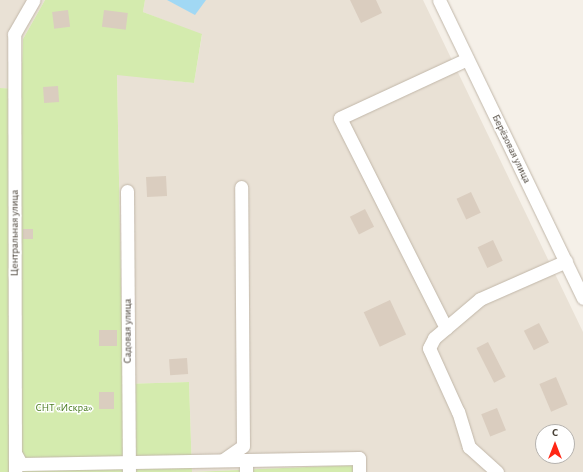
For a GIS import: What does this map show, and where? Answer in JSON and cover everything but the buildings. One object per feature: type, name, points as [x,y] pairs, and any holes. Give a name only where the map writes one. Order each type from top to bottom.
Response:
[{"type":"street","name":"Центральная улица","points":[[15,472],[14,34],[34,0]]},
{"type":"street","name":"Берёзовая улица","points":[[439,0],[583,298]]},
{"type":"street","points":[[446,328],[340,118],[467,58]]},
{"type":"street","points":[[223,460],[243,446],[241,187]]},
{"type":"street","name":"Садовая улица","points":[[127,191],[129,467]]},
{"type":"street","points":[[497,472],[469,447],[458,412],[429,348],[446,328],[480,299],[566,261]]},
{"type":"street","points":[[15,453],[22,464],[129,467],[223,460],[246,466],[359,458],[359,472]]},
{"type":"shaded area","points":[[0,0],[45,0],[23,39],[21,89],[0,88]]},
{"type":"shaded area","points":[[145,0],[423,0],[583,332],[583,472],[354,472],[354,465],[192,472],[189,382],[123,384],[117,74],[194,83],[202,35],[143,12]]},
{"type":"green space","name":"СНТ «Искра»","points":[[45,0],[145,0],[143,12],[202,34],[194,83],[117,75],[123,384],[189,382],[192,472],[0,472],[0,88],[21,89],[23,39]]},
{"type":"green space","points":[[354,465],[354,472],[192,472]]},
{"type":"water","points":[[167,0],[206,0],[195,15]]}]
